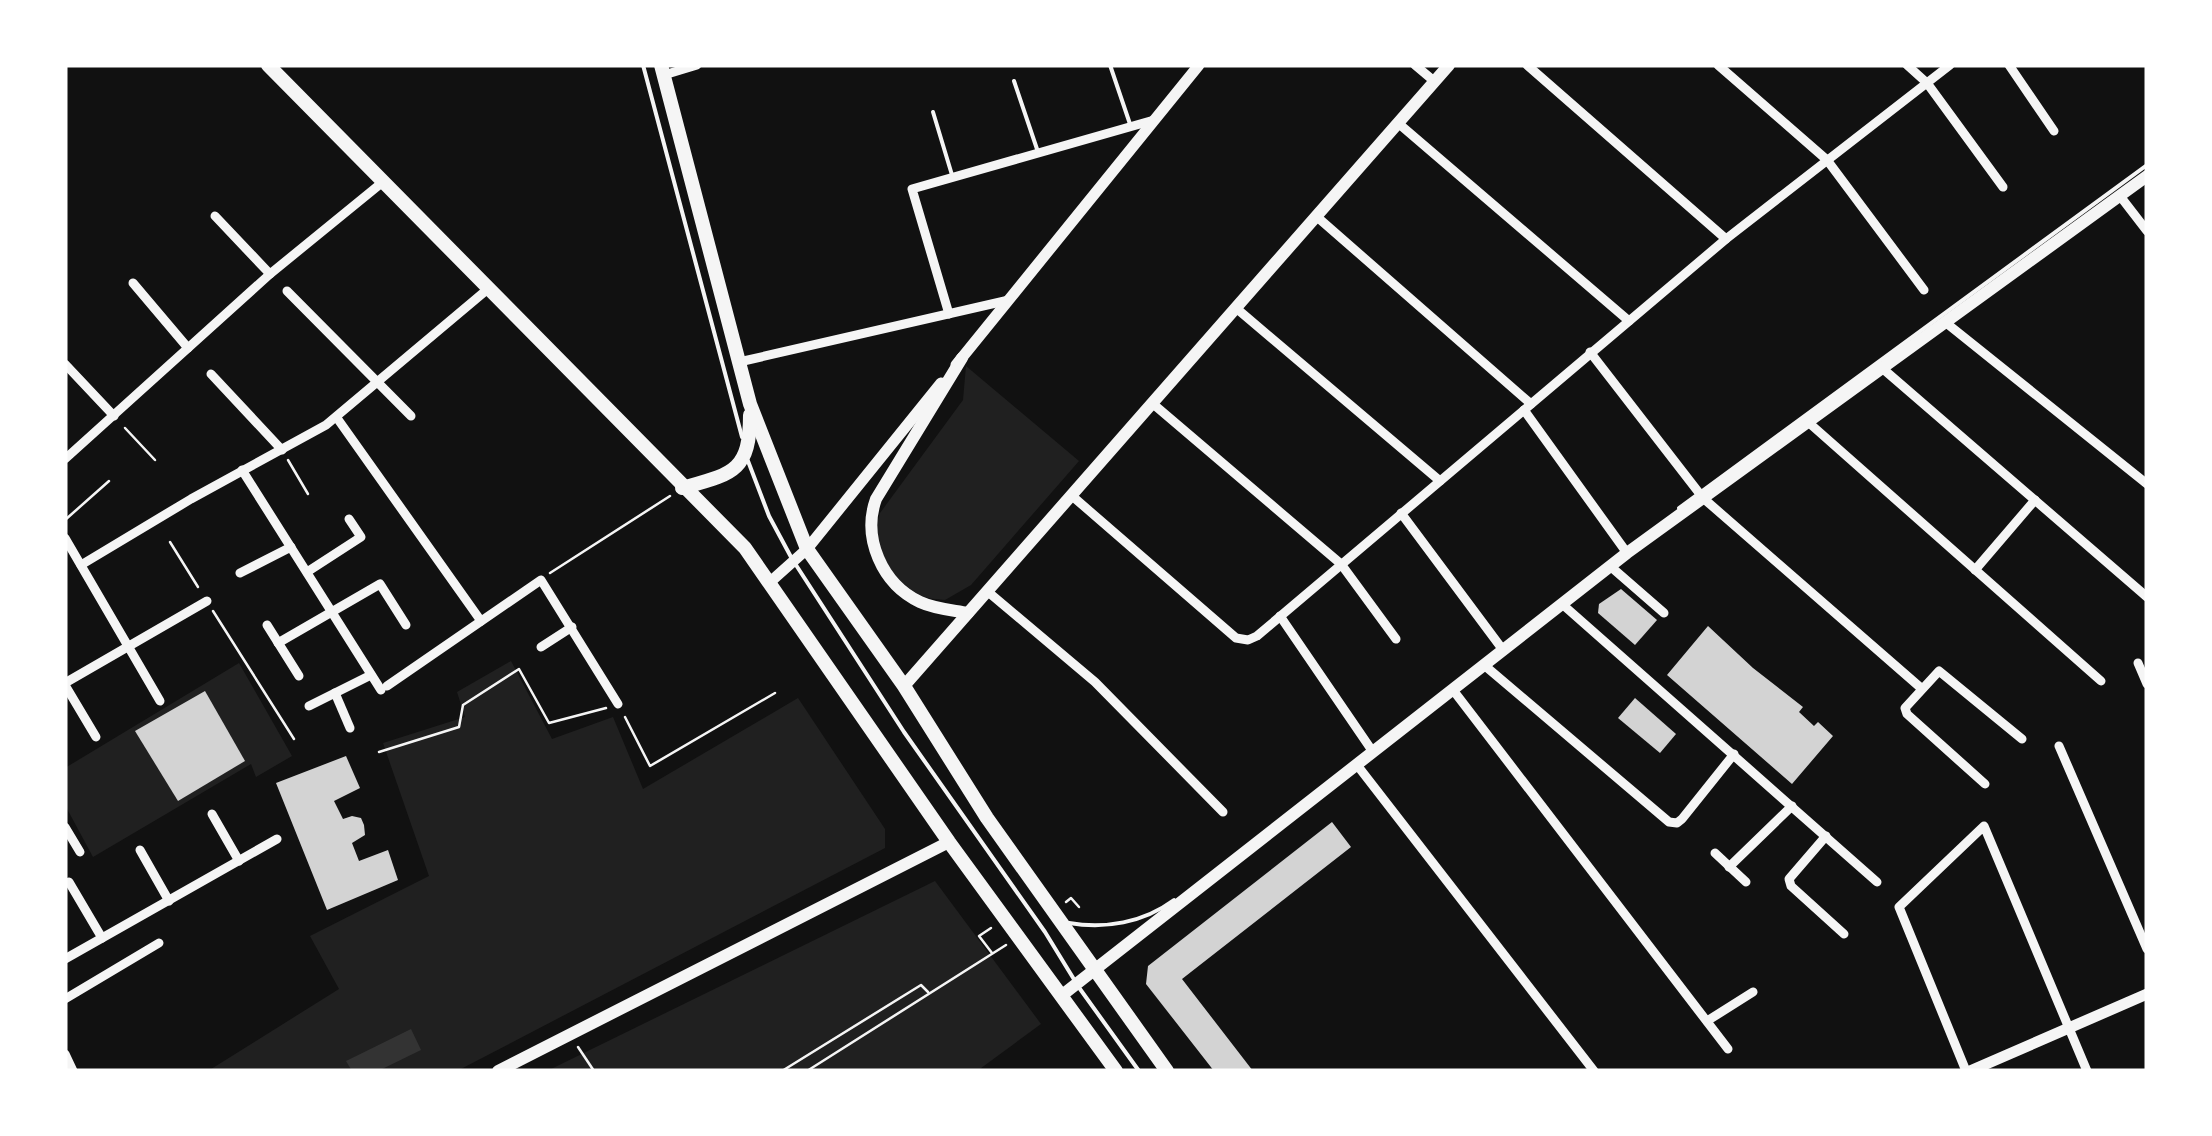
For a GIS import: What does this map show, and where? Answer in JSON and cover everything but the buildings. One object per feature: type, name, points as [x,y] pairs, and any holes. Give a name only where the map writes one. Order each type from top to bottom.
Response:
[{"type":"main road","points":[[268,65],[744,548],[949,842],[1116,1071]]},
{"type":"main road","points":[[904,686],[1449,65]]},
{"type":"main road","points":[[663,70],[750,404],[807,548],[904,686],[987,818],[1167,1071]]},
{"type":"main road","points":[[1061,996],[1700,495],[1808,422],[2147,176]]},
{"type":"main road","points":[[962,358],[876,499],[870,536],[876,557],[903,591],[932,607],[968,613]]},
{"type":"main road","points":[[682,488],[723,476],[740,464],[750,447],[750,404]]},
{"type":"main road","points":[[498,1071],[949,842]]},
{"type":"street","points":[[663,70],[697,65]]},
{"type":"street","points":[[769,583],[807,548],[1199,65]]},
{"type":"street","points":[[1415,65],[1434,82]]},
{"type":"street","points":[[1527,65],[1726,239]]},
{"type":"street","points":[[1718,65],[1827,160],[1924,290]]},
{"type":"street","points":[[1907,65],[1927,83],[2003,187]]},
{"type":"street","points":[[1071,495],[1236,638],[1256,636],[1726,239],[1950,65]]},
{"type":"street","points":[[2009,65],[2054,132]]},
{"type":"street","points":[[949,314],[912,189],[1157,119]]},
{"type":"street","points":[[1398,123],[1629,321]]},
{"type":"street","points":[[65,459],[270,274],[384,180]]},
{"type":"street","points":[[2120,196],[2147,231]]},
{"type":"street","points":[[215,216],[270,274]]},
{"type":"street","points":[[1316,216],[1527,407],[1625,552]]},
{"type":"street","points":[[133,283],[188,348]]},
{"type":"street","points":[[81,564],[336,418],[490,288]]},
{"type":"street","points":[[288,291],[412,416]]},
{"type":"street","points":[[739,362],[1009,300]]},
{"type":"street","points":[[1236,308],[1440,480]]},
{"type":"street","points":[[1946,322],[2147,484]]},
{"type":"street","points":[[1590,352],[1700,495],[1921,688]]},
{"type":"street","points":[[65,364],[114,416]]},
{"type":"street","points":[[1882,368],[2147,597]]},
{"type":"street","points":[[211,374],[282,450]]},
{"type":"street","points":[[1152,403],[1341,564],[1396,639]]},
{"type":"street","points":[[336,418],[481,621]]},
{"type":"street","points":[[1808,422],[2101,680]]},
{"type":"street","points":[[242,470],[371,675],[384,688],[541,580],[618,704]]},
{"type":"street","points":[[1976,570],[2035,500]]},
{"type":"street","points":[[1401,514],[1501,648]]},
{"type":"street","points":[[307,572],[361,537],[349,519]]},
{"type":"street","points":[[65,538],[160,701]]},
{"type":"street","points":[[240,573],[291,547]]},
{"type":"street","points":[[1610,566],[1664,613]]},
{"type":"street","points":[[278,643],[380,584],[406,625]]},
{"type":"street","points":[[987,591],[1095,682],[1222,812]]},
{"type":"street","points":[[96,737],[65,684],[206,601]]},
{"type":"street","points":[[1562,604],[1877,882]]},
{"type":"street","points":[[1280,616],[1372,750]]},
{"type":"street","points":[[267,625],[298,676]]},
{"type":"street","points":[[541,647],[572,627]]},
{"type":"street","points":[[2138,663],[2147,684]]},
{"type":"street","points":[[1484,665],[1670,822],[1682,819],[1734,754]]},
{"type":"street","points":[[1986,784],[1907,714],[1905,708],[1921,688],[1936,672],[1942,672],[2022,739]]},
{"type":"street","points":[[309,706],[371,675]]},
{"type":"street","points":[[1453,690],[1728,1049]]},
{"type":"street","points":[[336,692],[350,728]]},
{"type":"street","points":[[2059,746],[2147,949]]},
{"type":"street","points":[[1357,765],[1594,1071]]},
{"type":"street","points":[[1729,867],[1792,806]]},
{"type":"street","points":[[212,814],[240,861]]},
{"type":"street","points":[[2087,1071],[2069,1028],[1984,826],[1899,907],[1968,1071],[2069,1028],[2147,994]]},
{"type":"street","points":[[65,827],[80,852]]},
{"type":"street","points":[[1826,836],[1789,878],[1792,886],[1844,934]]},
{"type":"street","points":[[65,960],[277,840]]},
{"type":"street","points":[[140,850],[169,900]]},
{"type":"street","points":[[1714,853],[1746,882]]},
{"type":"street","points":[[69,882],[102,938]]},
{"type":"street","points":[[65,999],[159,944]]},
{"type":"street","points":[[1707,1021],[1753,992]]},
{"type":"street","points":[[65,1054],[73,1071]]},
{"type":"lane","points":[[643,65],[746,453],[769,516],[793,561],[904,732],[1140,1071]]},
{"type":"lane","points":[[1110,65],[1130,127]]},
{"type":"lane","points":[[1014,81],[1038,153]]},
{"type":"lane","points":[[933,112],[953,177]]},
{"type":"lane","points":[[1700,495],[2147,165]]},
{"type":"lane","points":[[1060,921],[1098,928],[1166,906],[1625,552]]},
{"type":"path","points":[[114,416],[155,460]]},
{"type":"path","points":[[282,450],[308,494]]},
{"type":"path","points":[[65,520],[109,481]]},
{"type":"path","points":[[541,580],[682,488]]},
{"type":"path","points":[[170,542],[294,738]]},
{"type":"path","points":[[379,752],[459,727],[463,706],[519,669],[549,724],[618,704],[650,766],[775,693]]},
{"type":"path","points":[[1071,898],[1079,907]]},
{"type":"path","points":[[808,1071],[994,954],[978,936]]},
{"type":"path","points":[[782,1071],[921,985],[930,994]]},
{"type":"path","points":[[570,1035],[594,1071]]},
{"type":"shaded area","points":[[966,366],[1079,461],[971,585],[945,600],[932,599],[910,589],[892,571],[880,548],[877,525],[880,513],[963,400]]},
{"type":"shaded area","points":[[511,661],[552,739],[613,717],[643,789],[798,698],[885,829],[885,848],[457,1071],[208,1071],[339,989],[310,936],[429,876],[383,743],[465,717],[457,692]]},
{"type":"shaded area","points":[[239,663],[292,756],[256,777],[251,764],[93,857],[65,805],[65,768]]},
{"type":"shaded area","points":[[935,881],[1041,1024],[977,1071],[547,1071]]},
{"type":"shaded area","points":[[411,1029],[421,1050],[378,1071],[352,1071],[346,1061]]}]
